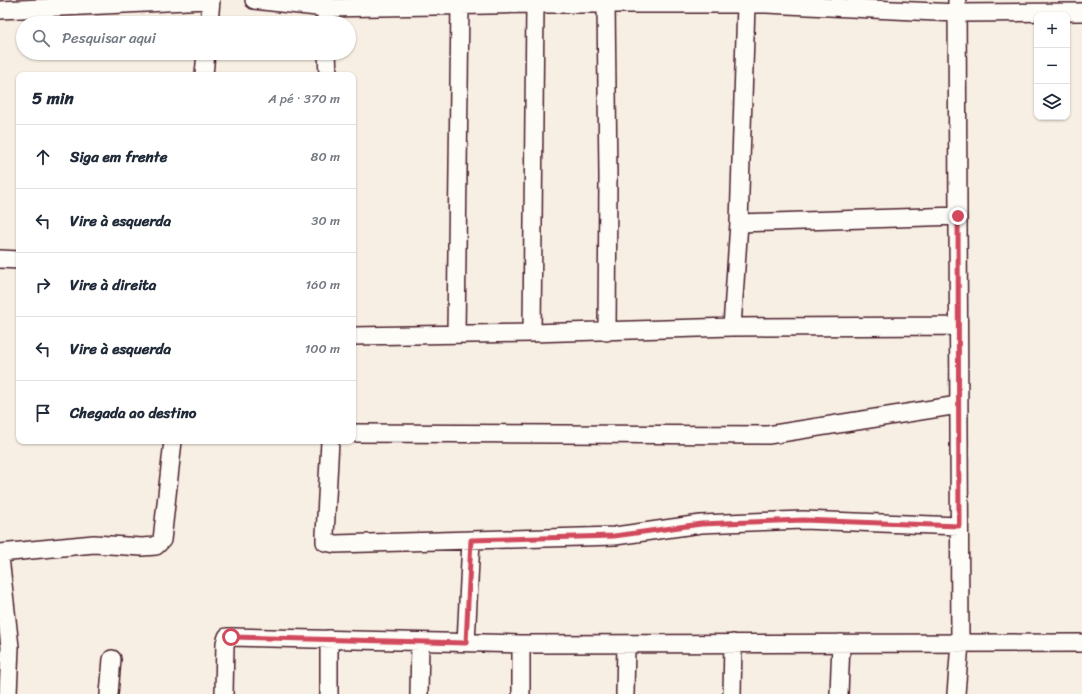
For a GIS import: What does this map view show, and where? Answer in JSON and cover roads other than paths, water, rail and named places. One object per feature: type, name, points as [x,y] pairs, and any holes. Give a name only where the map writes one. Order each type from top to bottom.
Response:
[{"type":"street","points":[[0,10],[41,4],[207,0]]},
{"type":"street","points":[[210,16],[211,0]]},
{"type":"street","points":[[254,0],[326,10],[460,4],[680,2],[746,4],[766,2],[957,6],[1082,12]]},
{"type":"street","points":[[606,3],[608,177],[607,332]]},
{"type":"street","points":[[456,334],[460,4]]},
{"type":"street","points":[[532,333],[535,4]]},
{"type":"street","points":[[732,327],[739,223],[746,4]]},
{"type":"street","points":[[956,694],[960,643],[957,6]]},
{"type":"street","points":[[204,72],[205,60]]},
{"type":"street","points":[[327,60],[328,72]]},
{"type":"street","points":[[739,223],[958,216]]},
{"type":"street","points":[[0,259],[16,260]]},
{"type":"street","points":[[356,336],[607,332],[732,327],[958,326]]},
{"type":"street","points":[[356,433],[768,435],[958,405]]},
{"type":"street","points":[[0,553],[94,544],[142,547],[156,546],[162,540],[174,444]]},
{"type":"street","points":[[330,444],[325,542],[335,544],[614,536],[701,524],[803,520],[959,526]]},
{"type":"street","points":[[466,643],[471,540]]},
{"type":"street","points":[[0,557],[10,647],[8,694]]},
{"type":"street","points":[[224,694],[225,643],[227,637],[521,644],[1082,644]]},
{"type":"street","points":[[329,639],[329,694]]},
{"type":"street","points":[[419,694],[420,642]]},
{"type":"street","points":[[520,694],[521,644]]},
{"type":"street","points":[[625,694],[626,644]]},
{"type":"street","points":[[732,694],[733,644]]},
{"type":"street","points":[[839,694],[841,644]]},
{"type":"street","points":[[109,694],[112,659]]}]
